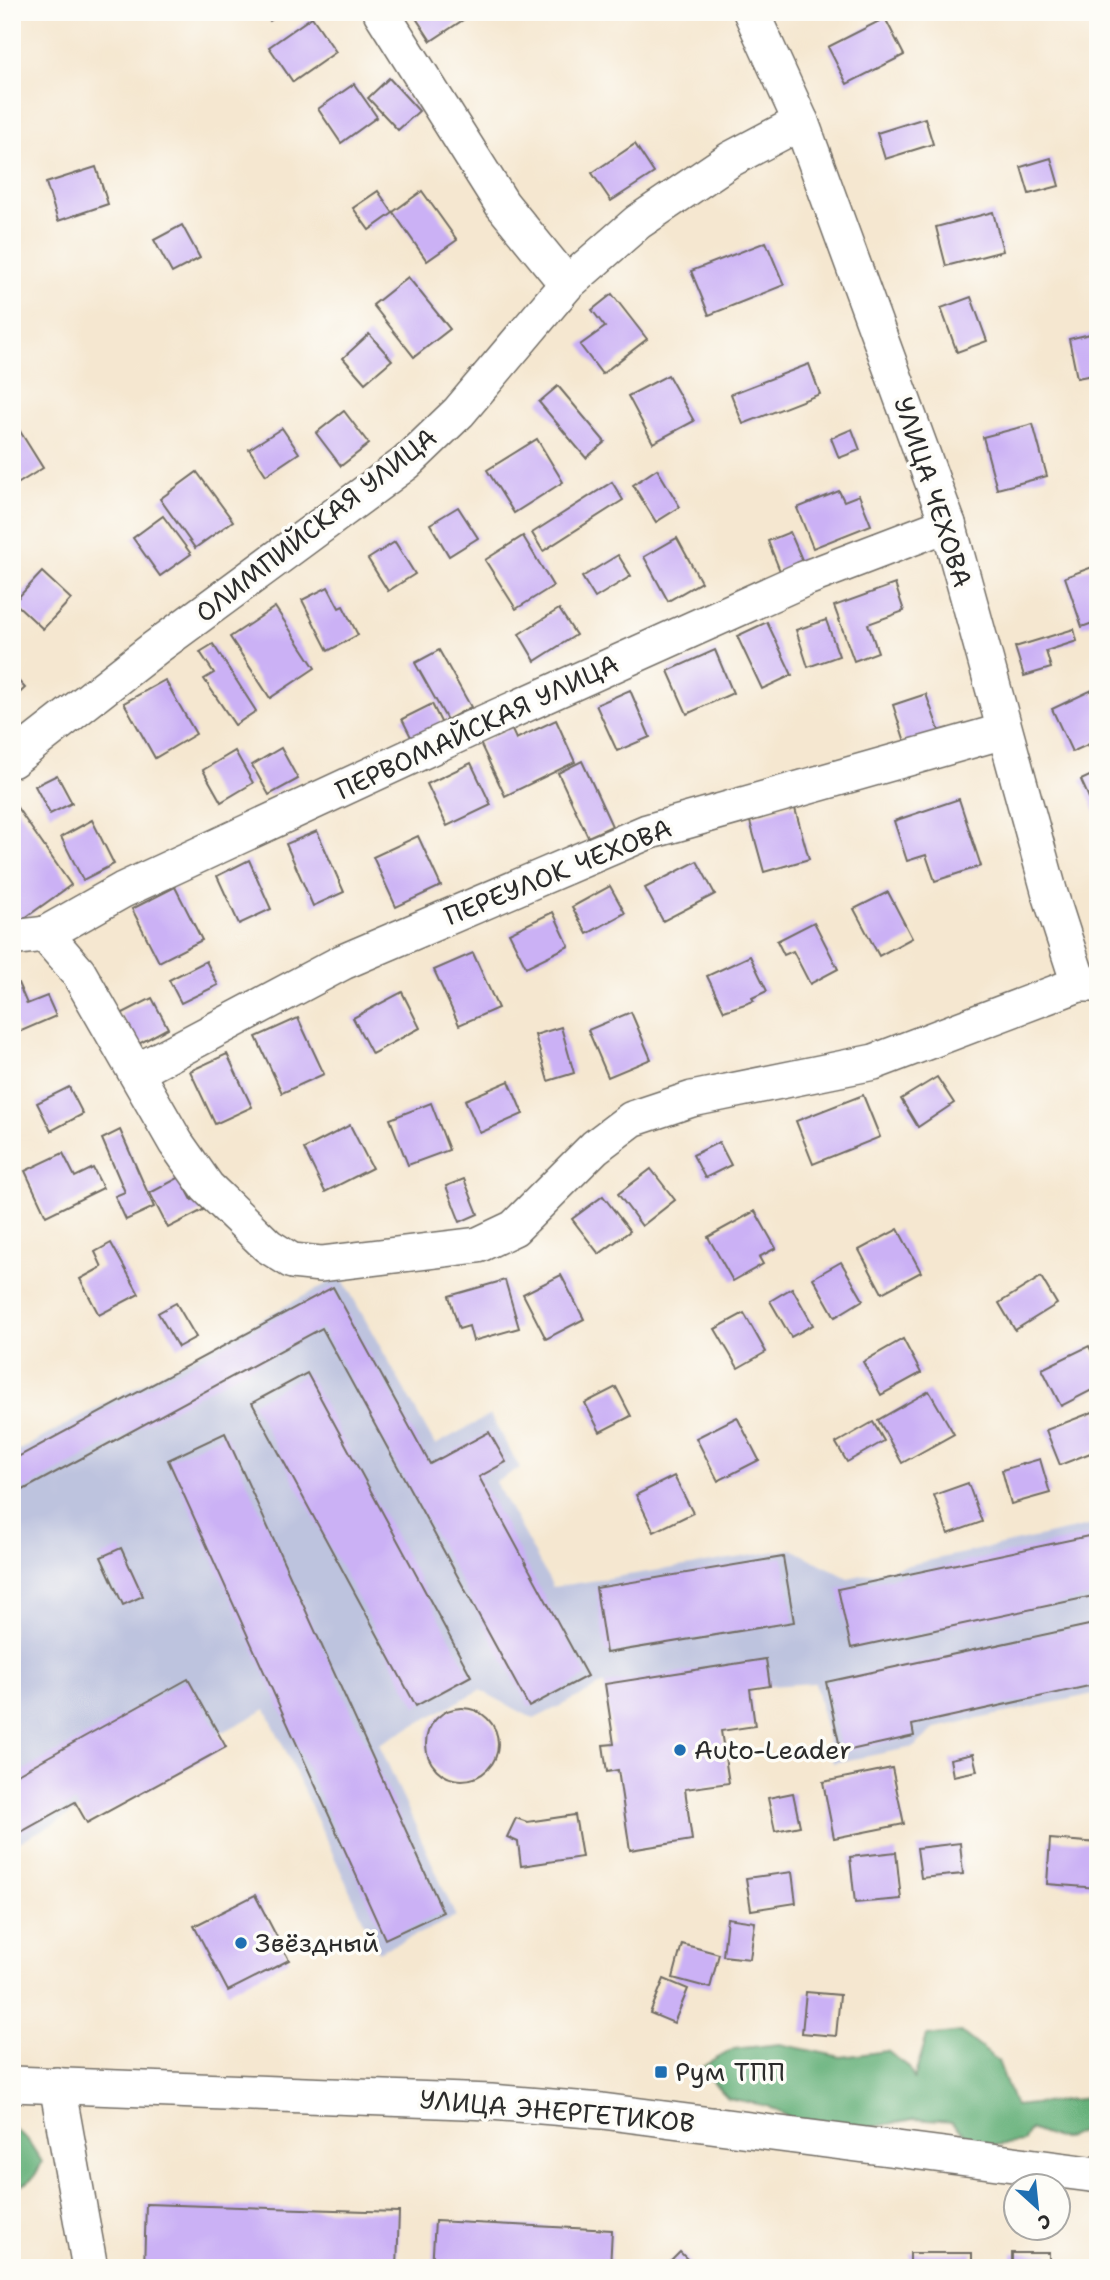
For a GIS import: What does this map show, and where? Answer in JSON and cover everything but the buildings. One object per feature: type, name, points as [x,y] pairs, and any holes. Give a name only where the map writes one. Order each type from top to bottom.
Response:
[{"type":"street","points":[[381,12],[502,204],[567,284]]},
{"type":"street","name":"УЛИЦА ЧЕХОВА","points":[[751,12],[801,122],[948,524],[1004,731],[1088,984]]},
{"type":"street","name":"ОЛИМПИЙСКАЯ УЛИЦА","points":[[12,760],[155,648],[406,463],[459,412],[567,284],[639,222],[731,159],[801,122]]},
{"type":"street","name":"ПЕРВОМАЙСКАЯ УЛИЦА","points":[[29,936],[468,730],[804,579],[948,524]]},
{"type":"street","name":"ПЕРЕУЛОК ЧЕХОВА","points":[[136,1072],[343,962],[647,832],[1004,731]]},
{"type":"street","points":[[29,936],[78,972],[176,1143],[207,1187],[268,1246],[292,1261],[321,1264],[478,1245],[514,1228],[595,1147],[632,1119],[692,1099],[874,1062],[1088,984]]},
{"type":"street","name":"УЛИЦА ЭНЕРГЕТИКОВ","points":[[12,2084],[491,2102],[601,2110],[1098,2175]]},
{"type":"street","points":[[57,2085],[90,2268]]},
{"type":"shaded area","points":[[341,1276],[435,1445],[490,1415],[520,1468],[495,1482],[553,1587],[792,1549],[848,1578],[1098,1524],[1098,1693],[936,1728],[914,1747],[833,1763],[815,1683],[770,1686],[609,1710],[604,1684],[534,1719],[480,1690],[379,1744],[456,1917],[378,1952],[266,1709],[12,1846],[12,1454]]},
{"type":"green space","points":[[961,2032],[998,2061],[1015,2106],[1098,2097],[1098,2121],[1065,2138],[1030,2129],[1023,2142],[978,2147],[952,2122],[914,2119],[853,2131],[809,2128],[768,2106],[728,2098],[700,2068],[734,2049],[780,2044],[841,2057],[887,2051],[909,2067],[914,2079],[927,2036]]},
{"type":"green space","points":[[12,2127],[27,2139],[42,2162],[31,2180],[18,2186],[12,2186]]},
{"type":"place","name":"Auto-Leader","points":[[680,1750]]},
{"type":"place","name":"Звёздный","points":[[241,1943]]},
{"type":"place","name":"Рум ТПП","points":[[661,2072]]}]
